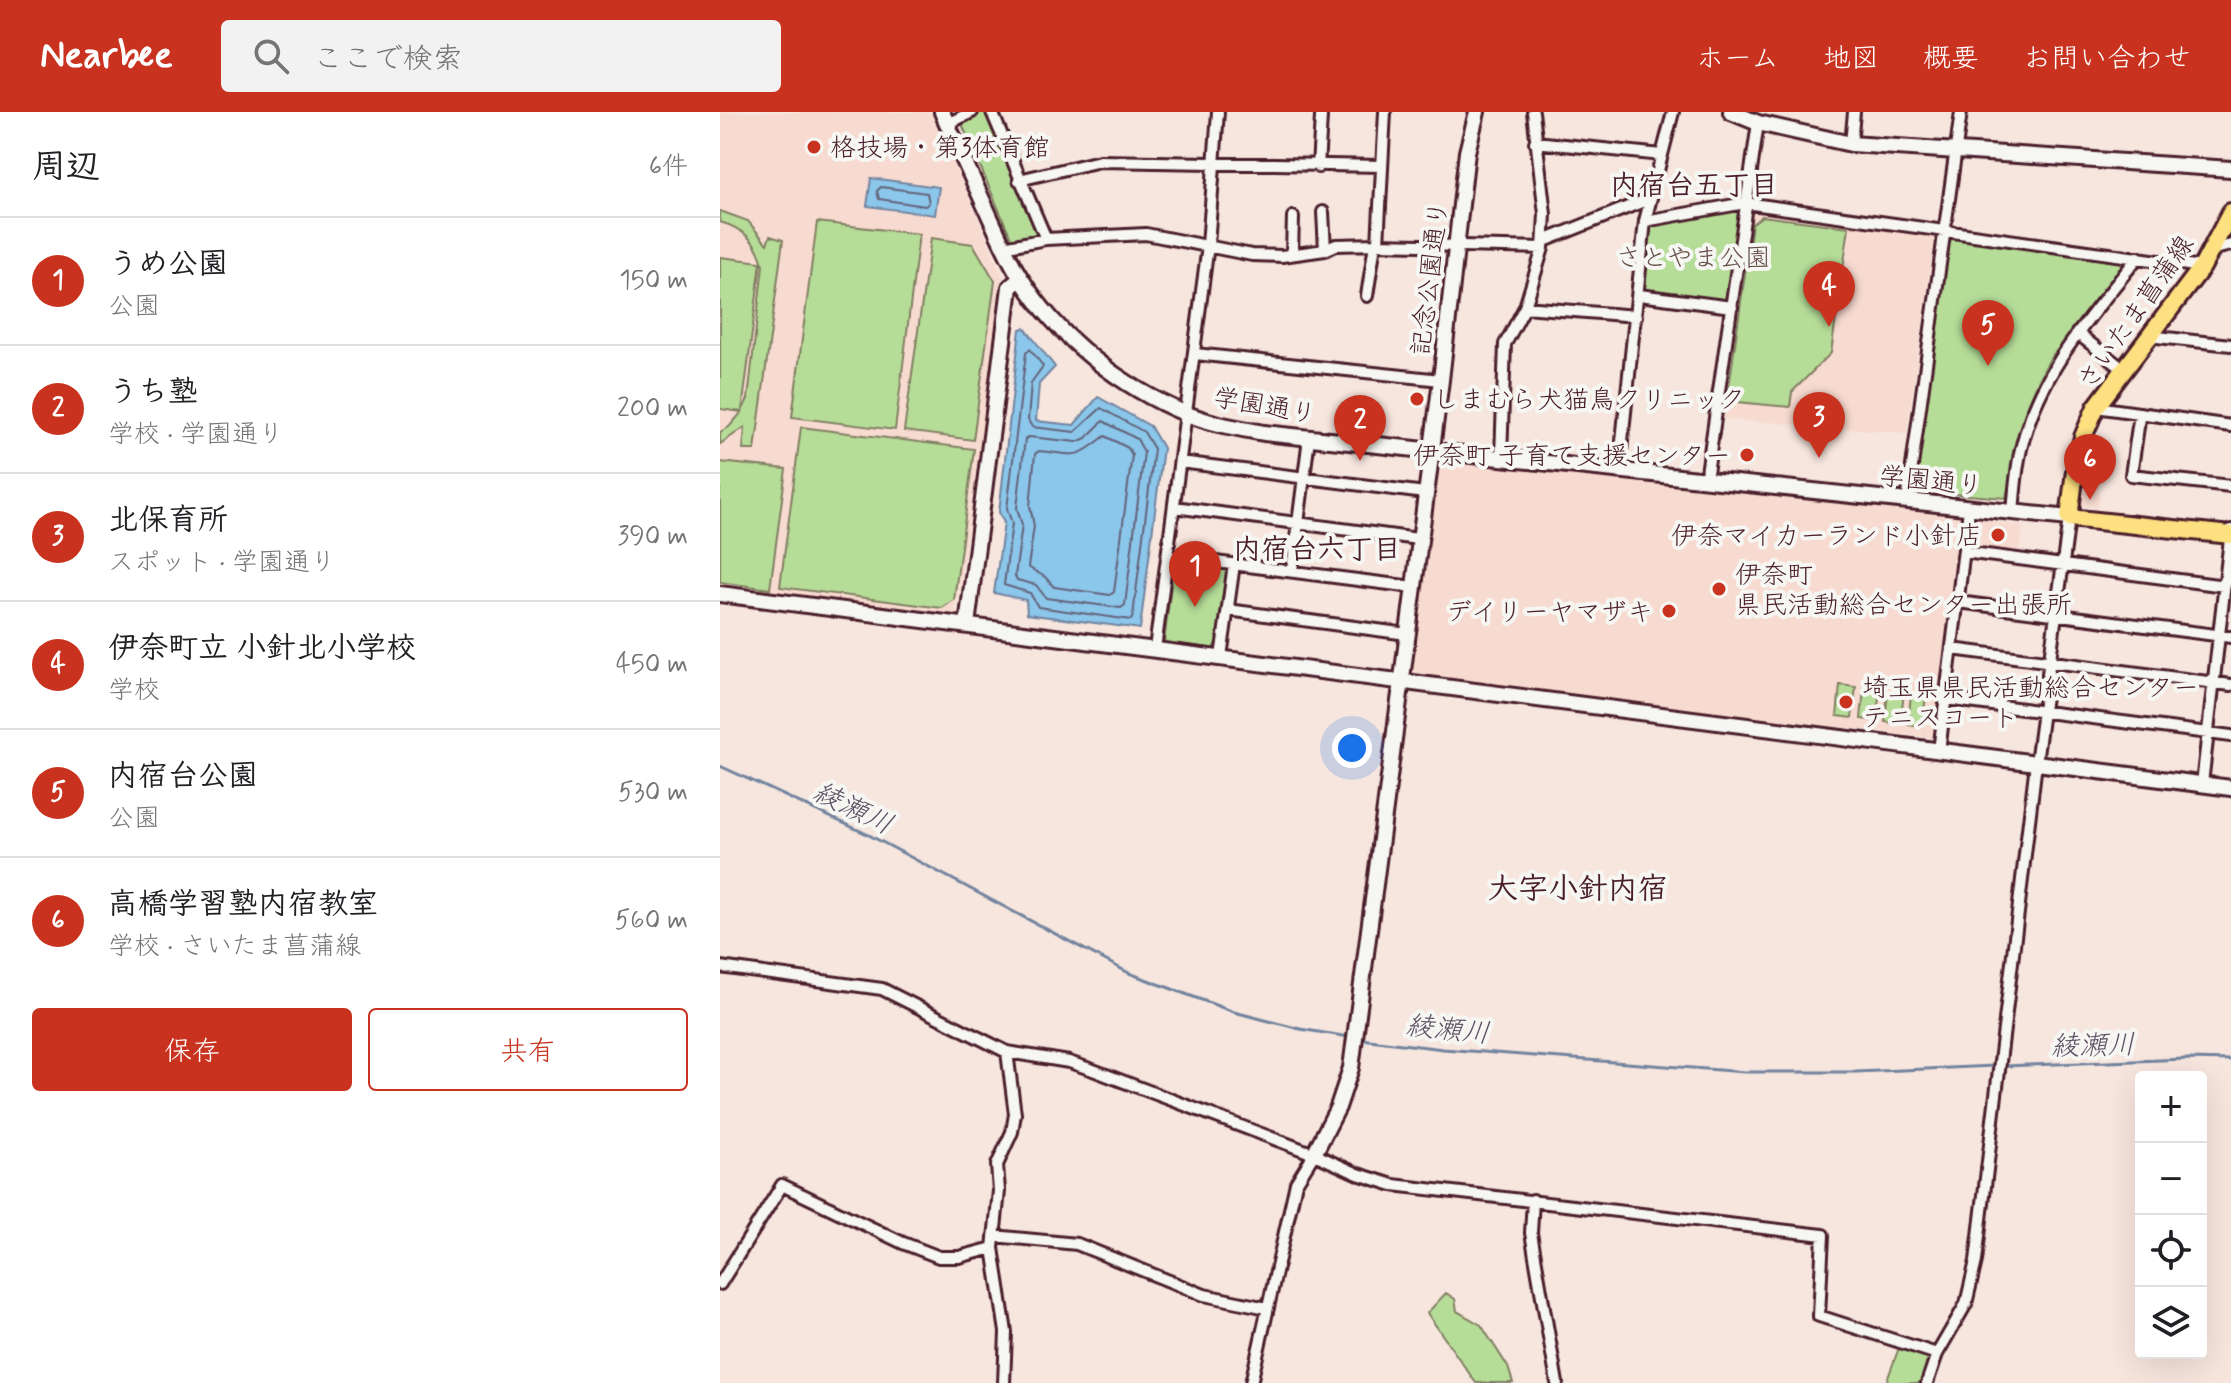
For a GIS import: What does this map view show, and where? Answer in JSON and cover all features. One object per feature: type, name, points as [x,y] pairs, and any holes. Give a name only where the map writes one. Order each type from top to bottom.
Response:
[{"type":"main road","name":"さいたま菖蒲線","points":[[2069,518],[2083,437],[2096,407],[2202,267],[2231,212]]},
{"type":"main road","points":[[2069,518],[2231,535]]},
{"type":"street","points":[[945,118],[972,112]]},
{"type":"street","points":[[992,112],[1046,239]]},
{"type":"street","points":[[1155,649],[1208,245],[1218,112]]},
{"type":"street","points":[[1367,296],[1376,244],[1385,112]]},
{"type":"street","name":"記念公園通り","points":[[1314,1154],[1338,1107],[1351,1068],[1441,380],[1467,152],[1477,112]]},
{"type":"street","points":[[1501,457],[1505,344],[1525,307],[1543,244],[1545,214],[1533,112]]},
{"type":"street","points":[[1619,470],[1645,221],[1673,112]]},
{"type":"street","points":[[1731,112],[1758,123],[1851,144],[2231,169]]},
{"type":"street","points":[[1851,144],[1854,112]]},
{"type":"street","points":[[1907,502],[1961,112]]},
{"type":"street","points":[[1318,167],[1321,117]]},
{"type":"street","name":"学園通り","points":[[945,118],[1020,279],[1058,326],[1102,366],[1151,397],[1187,414],[1251,430],[1309,438],[2069,518]]},
{"type":"street","points":[[1706,480],[1758,123]]},
{"type":"street","points":[[1535,142],[1662,155]]},
{"type":"street","points":[[1019,180],[1100,161],[1382,166]]},
{"type":"street","points":[[1003,247],[1046,239],[1146,234],[1252,255],[1292,254],[1325,250],[1336,245],[1457,247],[1543,244],[1651,198]]},
{"type":"street","points":[[1645,221],[1745,203],[2202,267]]},
{"type":"street","points":[[1323,212],[1325,250]]},
{"type":"street","points":[[1292,254],[1293,217]]},
{"type":"street","points":[[2211,250],[2231,245]]},
{"type":"street","points":[[2013,513],[2018,464],[2032,413],[2056,362],[2138,257]]},
{"type":"street","points":[[967,625],[1010,287],[1020,279]]},
{"type":"street","points":[[1639,295],[1732,307]]},
{"type":"street","points":[[1525,307],[1636,316]]},
{"type":"street","points":[[2077,333],[2123,369]]},
{"type":"street","points":[[2148,336],[2231,345]]},
{"type":"street","points":[[1195,354],[1441,380]]},
{"type":"street","points":[[2096,407],[2231,426]]},
{"type":"street","points":[[2140,413],[2131,475],[2231,486]]},
{"type":"street","points":[[1292,570],[1309,438]]},
{"type":"street","points":[[1180,462],[1425,493]]},
{"type":"street","points":[[1174,507],[1418,539]]},
{"type":"street","points":[[1939,751],[1969,509]]},
{"type":"street","points":[[1927,1383],[1937,1354],[1966,1304],[1975,1269],[2069,518]]},
{"type":"street","points":[[2202,784],[2231,528]]},
{"type":"street","points":[[1964,552],[2225,586]]},
{"type":"street","points":[[1168,556],[1413,587]]},
{"type":"street","points":[[1221,657],[1234,564]]},
{"type":"street","points":[[720,594],[2231,788]]},
{"type":"street","points":[[1958,602],[2231,637]]},
{"type":"street","points":[[1228,610],[1407,634]]},
{"type":"street","points":[[1952,649],[2231,685]]},
{"type":"street","points":[[1946,699],[2231,736]]},
{"type":"street","points":[[720,967],[882,989],[1007,1052],[1081,1066],[1393,1185],[1823,1235],[1819,1316],[1937,1354]]},
{"type":"street","points":[[1004,1383],[1006,1332],[993,1242],[999,1191],[997,1165],[1012,1132],[1015,1114],[1007,1052]]},
{"type":"street","points":[[1251,1383],[1296,1183],[1314,1154]]},
{"type":"street","points":[[720,1284],[782,1185],[939,1257],[959,1257],[993,1242],[1077,1244],[1204,1295],[1267,1308]]},
{"type":"street","points":[[1533,1200],[1531,1233],[1557,1383]]},
{"type":"shaded area","points":[[720,112],[932,112],[1004,279],[955,618],[720,588]]},
{"type":"shaded area","points":[[1750,211],[1935,235],[1907,433],[1724,419]]},
{"type":"shaded area","points":[[1436,455],[1960,517],[1933,738],[1409,676]]},
{"type":"shaded area","points":[[2079,482],[2100,483],[2098,507],[2077,505]]},
{"type":"shaded area","points":[[1972,518],[2023,526],[2019,556],[1967,550]]},
{"type":"green space","points":[[987,112],[1038,235],[1012,240],[961,122]]},
{"type":"green space","name":"さとやま公園","points":[[1745,203],[1732,307],[1639,295],[1645,221]]},
{"type":"green space","points":[[720,211],[748,221],[767,244],[770,236],[783,240],[755,450],[743,450],[745,427],[720,444],[720,432],[742,412],[720,409],[720,257],[761,262],[742,411],[748,399],[763,265],[748,237],[720,222]]},
{"type":"green space","points":[[1762,216],[1849,227],[1831,353],[1792,392],[1790,407],[1727,401],[1752,224]]},
{"type":"green space","points":[[817,222],[919,234],[895,430],[792,417]]},
{"type":"green space","points":[[1948,236],[2127,258],[2129,264],[2051,357],[2041,374],[2022,426],[2006,498],[1914,491]]},
{"type":"green space","points":[[931,238],[973,244],[995,281],[973,440],[904,431]]},
{"type":"green space","points":[[801,427],[974,449],[954,600],[942,608],[780,587]]},
{"type":"green space","points":[[720,462],[786,469],[770,589],[720,582]]},
{"type":"green space","points":[[1177,562],[1224,568],[1227,572],[1217,641],[1212,651],[1164,644],[1173,568]]},
{"type":"green space","name":"埼玉県県民活動総合センター テニスコート","points":[[1840,685],[1856,687],[1852,718],[1837,716]]},
{"type":"green space","name":"埼玉県県民活動総合センター テニスコート","points":[[1864,688],[1880,690],[1876,721],[1861,719]]},
{"type":"green space","name":"埼玉県県民活動総合センター テニスコート","points":[[1888,691],[1904,693],[1900,724],[1885,722]]},
{"type":"green space","name":"埼玉県県民活動総合センター テニスコート","points":[[1911,694],[1926,696],[1922,727],[1908,725]]},
{"type":"green space","points":[[1446,1293],[1455,1299],[1457,1311],[1481,1325],[1508,1367],[1513,1383],[1476,1383],[1427,1313]]},
{"type":"green space","points":[[1900,1345],[1932,1358],[1922,1383],[1886,1383]]},
{"type":"water","points":[[871,178],[939,187],[935,215],[867,206]]},
{"type":"water","points":[[1025,328],[1055,367],[1039,384],[1036,421],[1074,425],[1098,397],[1150,426],[1163,448],[1140,629],[1027,614],[1026,600],[994,593],[1004,523],[999,512],[1020,329]]},
{"type":"waterway","name":"綾瀬川","points":[[720,766],[867,834],[1129,973],[1234,1012],[1300,1029],[1349,1037]]},
{"type":"waterway","name":"綾瀬川","points":[[1361,1039],[1443,1049],[1745,1072],[1856,1072],[1995,1066]]},
{"type":"waterway","name":"綾瀬川","points":[[2003,1066],[2231,1060]]},
{"type":"place","name":"格技場・第3体育館","points":[[814,147]]},
{"type":"place","name":"伊奈町立 小針北小学校","points":[[1829,327]]},
{"type":"place","name":"内宿台公園","points":[[1988,366]]},
{"type":"place","name":"しまむら犬猫鳥クリニック","points":[[1417,399]]},
{"type":"place","name":"伊奈町 子育て支援センター","points":[[1747,455]]},
{"type":"place","name":"北保育所","points":[[1819,458]]},
{"type":"place","name":"うち塾","points":[[1360,461]]},
{"type":"place","name":"高橋学習塾内宿教室","points":[[2090,500]]},
{"type":"place","name":"伊奈マイカーランド小針店","points":[[1998,535]]},
{"type":"place","name":"伊奈町 県民活動総合センター出張所","points":[[1719,589]]},
{"type":"place","name":"うめ公園","points":[[1195,607]]},
{"type":"place","name":"デイリーヤマザキ","points":[[1669,611]]},
{"type":"place","name":"埼玉県県民活動総合センター テニスコート","points":[[1846,702]]},
{"type":"district","name":"内宿台五丁目","points":[[1694,184]]},
{"type":"district","name":"内宿台六丁目","points":[[1317,548]]},
{"type":"district","name":"大字小針内宿","points":[[1578,888]]}]
